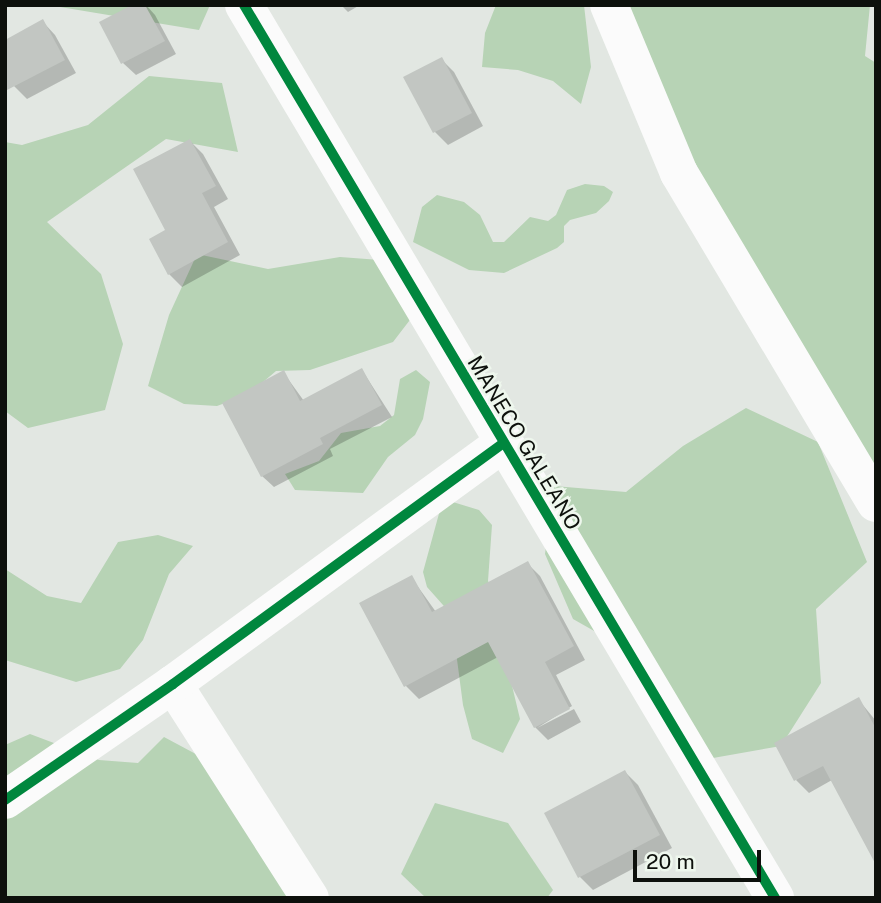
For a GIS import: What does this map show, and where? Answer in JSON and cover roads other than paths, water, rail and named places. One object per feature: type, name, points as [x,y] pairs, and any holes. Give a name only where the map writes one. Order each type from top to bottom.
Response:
[{"type":"street","name":"MANECO GALEANO","points":[[244,5],[502,444],[775,898]]},
{"type":"street","points":[[609,5],[679,173],[876,503]]},
{"type":"street","points":[[5,800],[173,684],[502,444]]},
{"type":"street","points":[[173,684],[310,898]]}]
